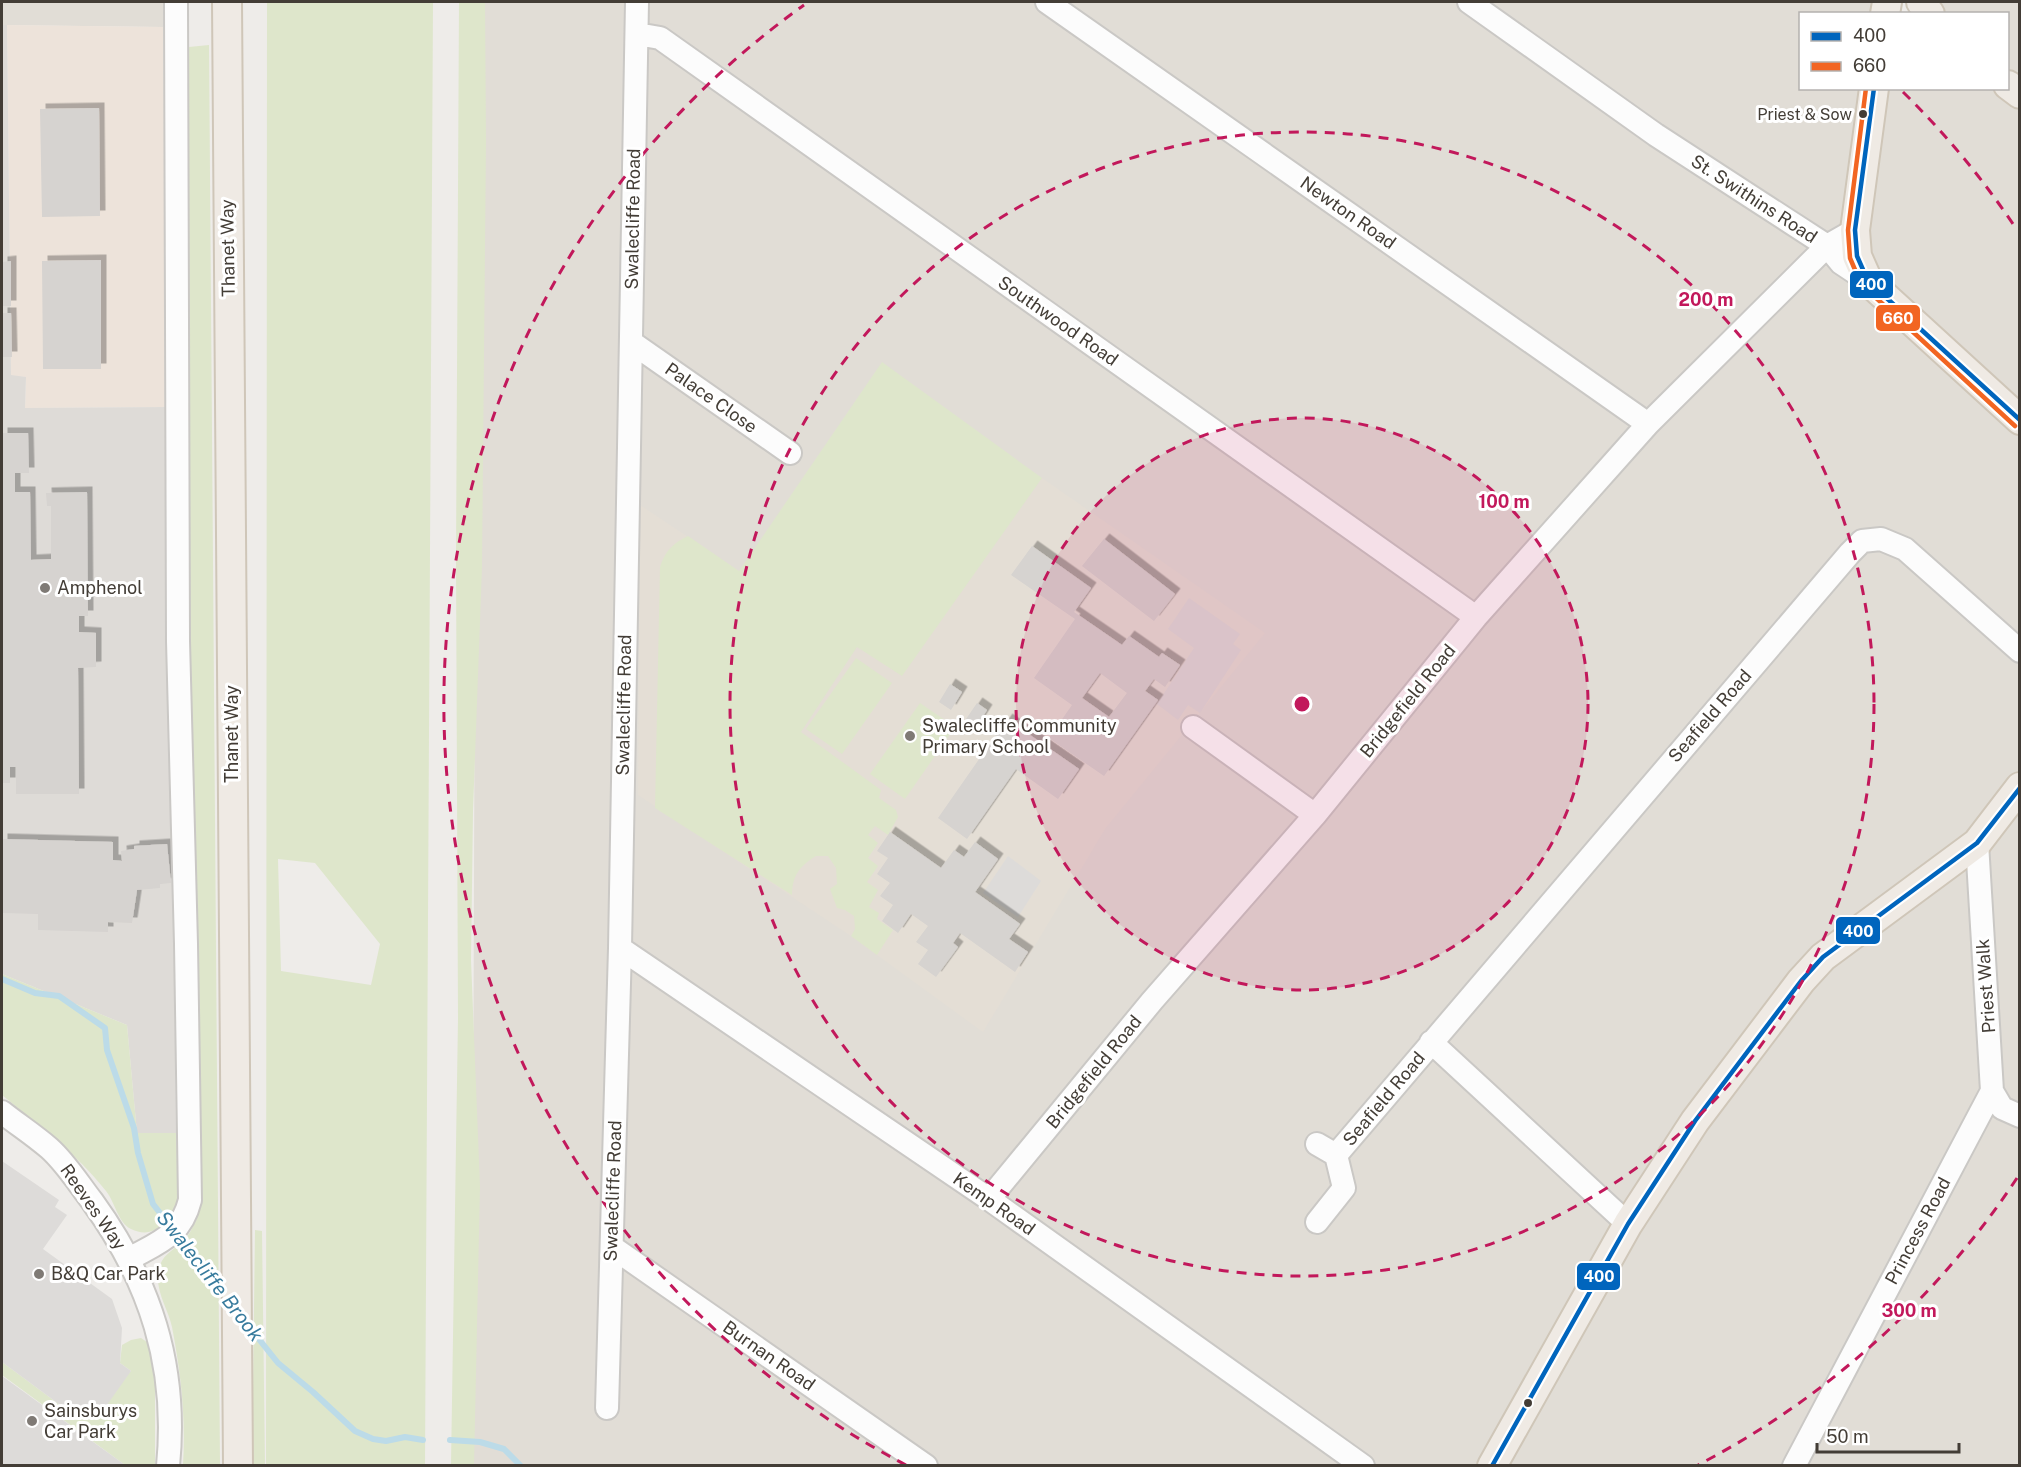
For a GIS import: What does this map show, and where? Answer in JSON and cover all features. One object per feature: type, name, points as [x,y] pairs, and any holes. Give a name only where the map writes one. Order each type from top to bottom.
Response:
[{"type":"main road","name":"Thanet Way","points":[[226,2],[238,1466]]},
{"type":"main road","points":[[1868,281],[1857,256],[1856,230],[1874,90]]},
{"type":"main road","name":"St. Swithins Road","points":[[1868,281],[2019,420]]},
{"type":"main road","points":[[1492,1466],[1628,1224],[1695,1121],[1801,981],[1823,957],[1977,843],[2019,787]]},
{"type":"street","points":[[129,1259],[178,1229],[186,1216],[190,1200],[178,641],[176,2]]},
{"type":"street","name":"Swalecliffe Road","points":[[604,1412],[612,1247],[620,948],[637,2]]},
{"type":"street","name":"Newton Road","points":[[1047,2],[1648,424]]},
{"type":"street","name":"St. Swithins Road","points":[[1469,2],[1656,135],[1827,246],[1841,263],[1868,281]]},
{"type":"street","name":"Southwood Road","points":[[637,34],[660,38],[1476,617]]},
{"type":"street","name":"Bridgefield Road","points":[[989,1199],[1152,1001],[1315,815],[1476,617],[1648,424],[1827,246],[1856,230]]},
{"type":"street","name":"Palace Close","points":[[631,342],[791,452]]},
{"type":"street","name":"Seafield Road","points":[[1317,1222],[1344,1188],[1326,1149],[1431,1042],[1850,553],[1862,542],[1881,539],[1905,549],[2019,651]]},
{"type":"street","points":[[1193,727],[1315,815]]},
{"type":"street","name":"Priest Walk","points":[[1977,843],[1992,1091]]},
{"type":"street","name":"Kemp Road","points":[[620,948],[989,1199],[1363,1466]]},
{"type":"street","name":"Seafield Road","points":[[1431,1042],[1628,1224]]},
{"type":"street","points":[[1992,1091],[2002,1108],[2019,1116]]},
{"type":"street","name":"Princess Road","points":[[1794,1466],[1992,1091]]},
{"type":"street","name":"Reeves Way","points":[[2,1112],[49,1148],[66,1166],[108,1223],[129,1259],[154,1319],[164,1357],[171,1420],[168,1466]]},
{"type":"street","name":"Burnan Road","points":[[612,1247],[926,1466]]},
{"type":"shaded area","points":[[2,2],[163,2],[163,27],[2,25]]},
{"type":"shaded area","points":[[477,2],[1878,2],[1876,12],[1799,12],[1799,90],[1866,90],[1842,269],[2019,429],[2019,1465],[472,1465]]},
{"type":"shaded area","points":[[1931,2],[2019,2],[2019,78],[2009,70],[2009,12],[1942,12]]},
{"type":"shaded area","points":[[2,25],[7,25],[11,375],[26,377],[25,408],[168,407],[176,1133],[137,1133],[127,1025],[2,974]]},
{"type":"shaded area","points":[[7,25],[163,27],[168,407],[25,408],[26,377],[11,376]]},
{"type":"shaded area","points":[[1881,90],[2003,90],[2019,102],[2019,406],[1876,277],[1861,241]]},
{"type":"shaded area","name":"Swalecliffe Community Primary School","points":[[1042,478],[1265,633],[1105,829],[983,1032],[851,936],[638,795],[640,505],[902,675]]},
{"type":"shaded area","points":[[1189,598],[1240,634],[1233,644],[1241,650],[1200,713],[1188,705],[1178,720],[1157,704],[1194,648],[1168,629]]},
{"type":"shaded area","points":[[1008,856],[1041,881],[1018,917],[983,893]]},
{"type":"shaded area","name":"B&Q Car Park","points":[[2,1161],[59,1200],[55,1207],[67,1215],[43,1249],[112,1299],[122,1328],[120,1363],[131,1371],[97,1419],[85,1411],[79,1419],[2,1362]]},
{"type":"shaded area","name":"Sainsburys Car Park","points":[[2,1376],[125,1465],[2,1465]]},
{"type":"green space","points":[[267,2],[433,2],[425,1465],[266,1465]],"holes":[[[278,859],[315,863],[380,944],[371,985],[281,971]]]},
{"type":"green space","points":[[459,2],[485,2],[482,567],[473,811],[471,960],[480,1186],[474,1466],[451,1465],[458,1018],[456,560]]},
{"type":"green space","points":[[209,45],[220,1465],[183,1465],[184,1430],[180,1379],[172,1327],[158,1284],[162,1260],[184,1240],[197,1219],[179,48]]},
{"type":"green space","points":[[882,362],[1042,478],[902,676],[857,647],[801,732],[881,790],[879,798],[896,810],[898,817],[888,835],[875,826],[868,835],[878,843],[868,858],[878,866],[867,882],[878,890],[869,907],[879,913],[877,919],[893,930],[877,955],[851,936],[855,929],[854,916],[837,908],[830,889],[837,884],[836,868],[828,856],[816,856],[801,867],[795,877],[792,895],[655,808],[660,567],[664,556],[674,545],[688,536],[739,571]]},
{"type":"green space","points":[[856,658],[892,683],[842,754],[806,729]]},
{"type":"green space","points":[[920,703],[955,727],[905,799],[870,774]]},
{"type":"green space","points":[[2,974],[127,1025],[137,1133],[176,1133],[181,1208],[159,1228],[139,1232],[127,1226],[95,1177],[57,1140],[2,1095]]},
{"type":"green space","points":[[255,1230],[262,1231],[265,1465],[252,1466]]},
{"type":"green space","points":[[141,1338],[150,1344],[155,1374],[155,1465],[125,1465],[2,1375],[2,1362],[79,1419],[131,1371],[120,1363],[122,1345]]},
{"type":"building","points":[[99,108],[100,216],[42,217],[40,109]]},
{"type":"building","points":[[101,260],[101,369],[43,369],[42,261]]},
{"type":"building","points":[[11,261],[11,306],[2,306],[2,262]]},
{"type":"building","points":[[2,313],[11,313],[12,357],[2,357]]},
{"type":"building","name":"Amphenol","points":[[2,433],[28,433],[29,473],[15,473],[15,492],[30,492],[31,560],[51,559],[51,506],[47,506],[46,493],[87,492],[88,616],[79,616],[79,632],[96,633],[96,667],[78,668],[79,794],[16,794],[16,767],[10,767],[10,783],[2,783]]},
{"type":"building","points":[[1104,539],[1175,594],[1154,621],[1082,566]]},
{"type":"building","points":[[1032,546],[1091,588],[1074,612],[1122,645],[1129,636],[1159,657],[1162,653],[1180,665],[1165,687],[1154,679],[1145,691],[1158,700],[1104,776],[1049,738],[1072,705],[1034,678],[1075,619],[1011,575]],"holes":[[[1100,673],[1127,693],[1109,717],[1082,698]]]},
{"type":"building","points":[[950,684],[962,692],[951,710],[939,702]]},
{"type":"building","points":[[977,703],[987,710],[975,729],[964,722]]},
{"type":"building","points":[[1007,719],[1079,769],[1058,799],[1016,769],[967,839],[938,818]]},
{"type":"building","points":[[890,832],[941,868],[954,850],[964,857],[975,842],[998,859],[975,892],[1020,924],[1009,939],[1028,952],[1015,972],[960,933],[953,943],[958,947],[936,977],[918,964],[928,950],[916,942],[928,926],[911,914],[898,933],[882,921],[893,905],[880,896],[890,883],[877,874],[888,858],[877,851]]},
{"type":"building","points":[[2,839],[113,842],[113,860],[122,861],[121,851],[134,849],[134,846],[167,844],[171,883],[160,884],[160,888],[137,890],[132,923],[108,922],[108,932],[38,930],[38,914],[2,913]]},
{"type":"waterway","name":"Swalecliffe Brook","points":[[2,979],[35,993],[59,996],[105,1028],[107,1050],[134,1128],[138,1153],[153,1204],[227,1298]]},
{"type":"waterway","name":"Swalecliffe Brook","points":[[246,1323],[278,1363],[355,1431],[373,1439],[386,1441],[405,1437],[423,1440]]},
{"type":"waterway","name":"Swalecliffe Brook","points":[[450,1440],[480,1442],[504,1449],[521,1466]]},
{"type":"transit line","name":"660","points":[[1866,90],[1848,230],[1850,258],[1861,284],[2015,426]]},
{"type":"transit line","name":"400","points":[[1874,90],[1855,230],[1857,256],[1868,281],[2020,420]]},
{"type":"transit line","name":"400","points":[[1492,1466],[1628,1224],[1695,1121],[1801,981],[1823,957],[1977,843],[2020,788]]},
{"type":"place","name":"Priest & Sow","points":[[1863,114]]},
{"type":"place","name":"Amphenol","points":[[45,588]]},
{"type":"place","name":"Swalecliffe Community Primary School","points":[[910,736]]},
{"type":"place","name":"B&Q Car Park","points":[[39,1274]]},
{"type":"place","name":"Sainsburys Car Park","points":[[32,1421]]}]
